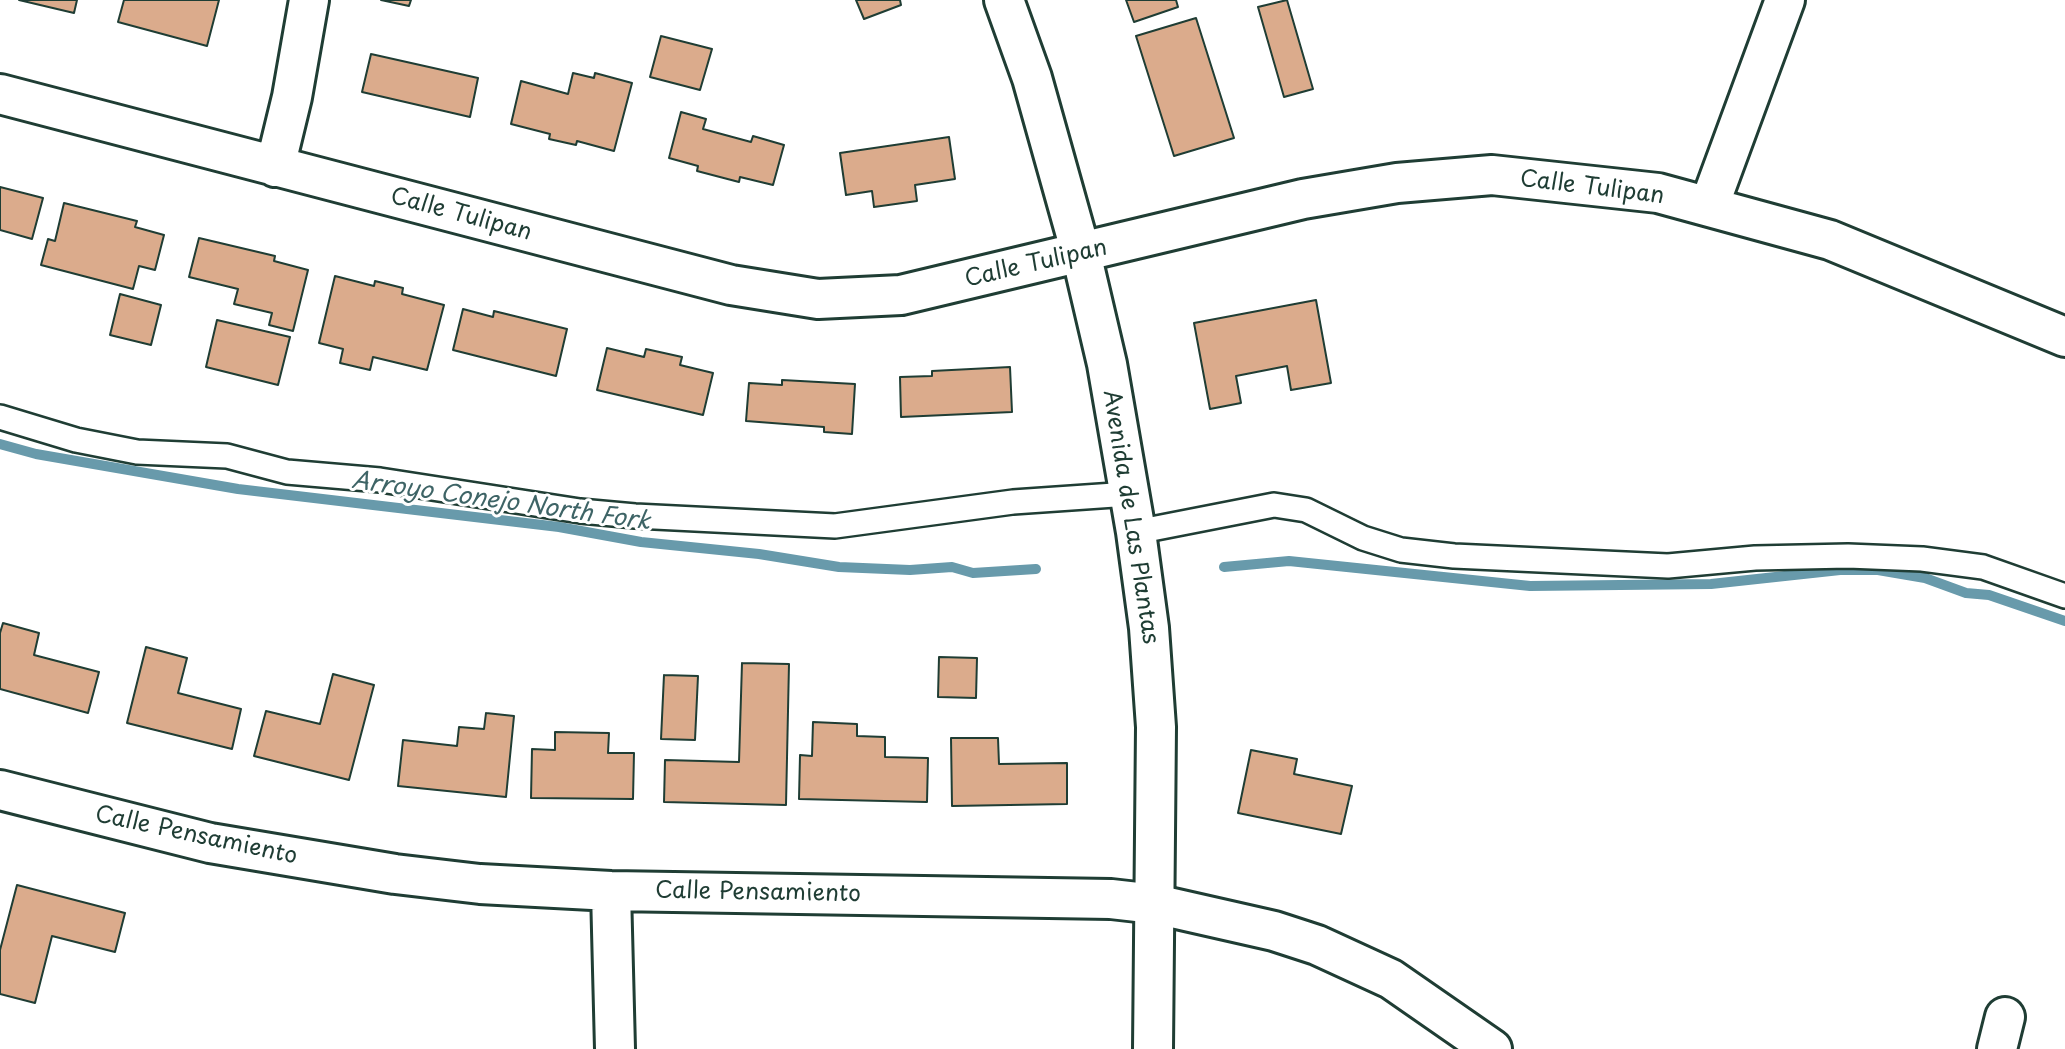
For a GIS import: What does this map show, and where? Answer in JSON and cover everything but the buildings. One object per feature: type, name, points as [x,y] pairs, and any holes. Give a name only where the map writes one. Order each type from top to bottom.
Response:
[{"type":"street","points":[[275,167],[292,97],[309,0]]},
{"type":"street","name":"Avenida de Las Plantas","points":[[1004,0],[1032,78],[1081,253],[1107,364],[1136,532],[1149,628],[1156,727],[1153,1049]]},
{"type":"street","points":[[1709,206],[1785,0]]},
{"type":"street","name":"Calle Tulipan","points":[[0,94],[731,285],[818,299],[901,295],[1303,199],[1397,183],[1492,176],[1658,193],[1709,206],[1830,240],[2065,337]]},
{"type":"street","name":"Calle Pensamiento","points":[[0,790],[210,843],[395,874],[480,884],[611,891],[1066,897],[1155,904],[1275,930],[1317,945],[1391,979],[1492,1049]]},
{"type":"street","points":[[611,891],[615,1049]]},
{"type":"lane","points":[[0,417],[76,440],[137,452],[227,456],[288,472],[380,480],[580,511],[648,517],[835,526],[1013,502],[1129,494]]},
{"type":"lane","points":[[1136,532],[1275,505],[1306,510],[1363,538],[1401,550],[1454,556],[1668,566],[1755,558],[1922,559],[1983,567],[2065,596]]},
{"type":"waterway","name":"Arroyo Conejo North Fork","points":[[0,444],[36,454],[238,489],[559,527],[641,542],[759,554],[839,567],[910,570],[952,567],[973,573],[1036,569]]},
{"type":"waterway","name":"Arroyo Conejo North Fork","points":[[1224,567],[1289,561],[1530,586],[1711,584],[1840,570],[1878,570],[1925,578],[1966,593],[1989,595],[2065,621]]}]
